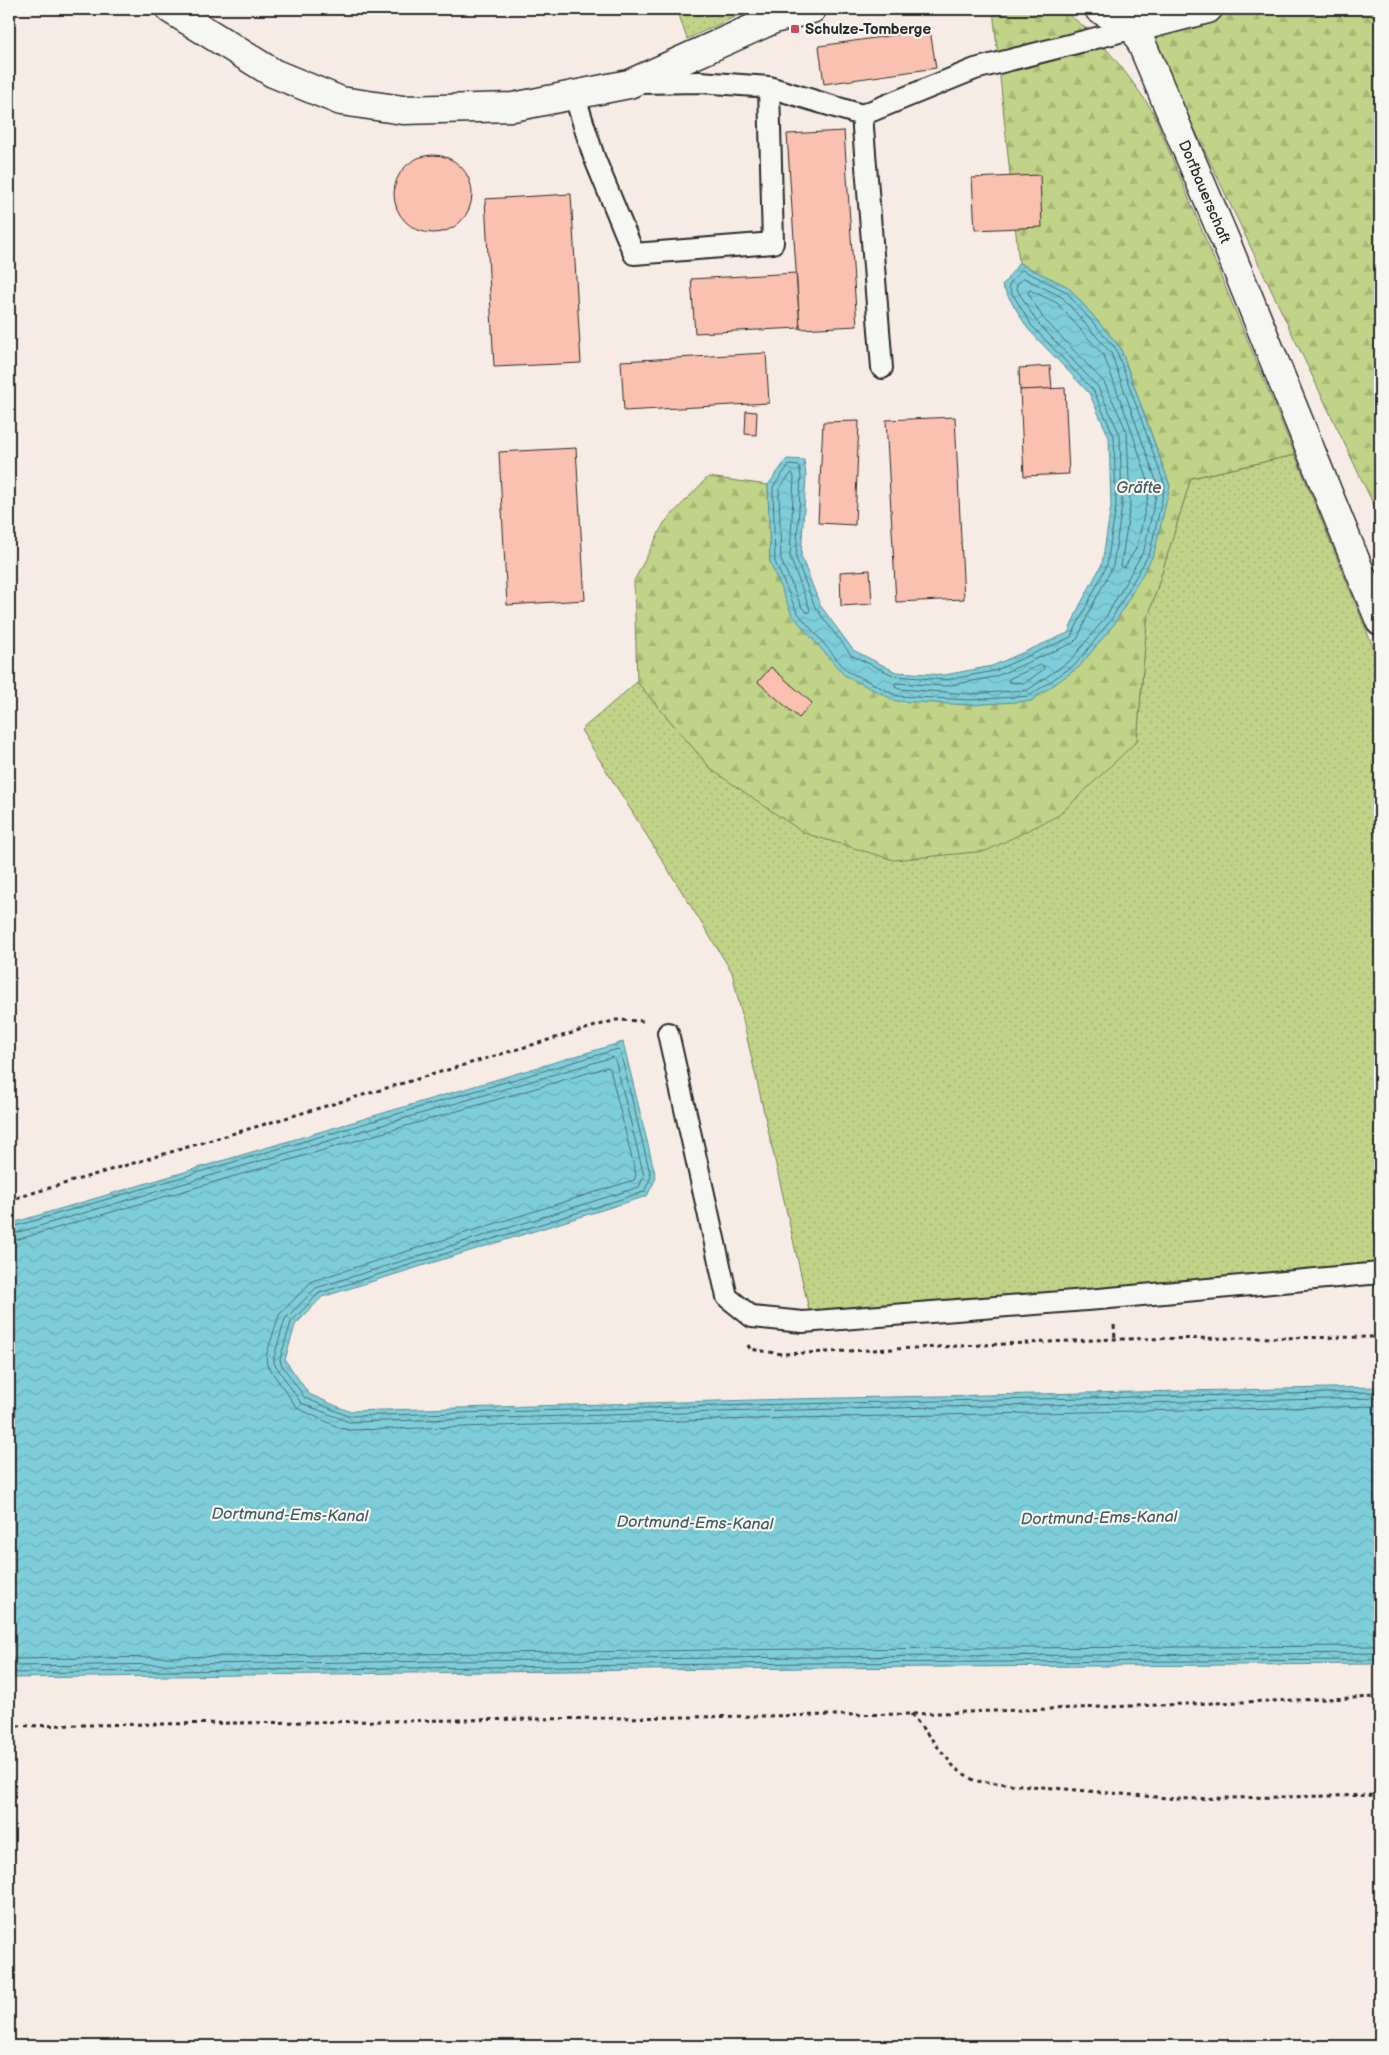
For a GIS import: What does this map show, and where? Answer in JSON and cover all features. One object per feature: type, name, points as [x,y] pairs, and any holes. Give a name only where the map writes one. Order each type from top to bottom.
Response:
[{"type":"street","points":[[170,9],[273,74],[341,101],[403,110],[513,107],[629,84],[774,19],[812,9]]},
{"type":"street","points":[[1099,9],[1135,28],[1208,9]]},
{"type":"street","name":"Dorfbauerschaft","points":[[1135,28],[1226,242],[1380,621]]},
{"type":"lane","points":[[629,84],[700,82],[769,87],[862,115],[975,69],[1135,28]]},
{"type":"lane","points":[[574,94],[594,157],[634,254],[773,243],[769,87]]},
{"type":"lane","points":[[862,115],[882,368]]},
{"type":"lane","points":[[668,1033],[727,1297],[752,1317],[803,1322],[1113,1297],[1380,1272]]},
{"type":"path","points":[[9,1200],[616,1020],[641,1020],[668,1033]]},
{"type":"path","points":[[745,1341],[750,1349],[782,1354],[1115,1339],[1380,1337]]},
{"type":"path","points":[[9,1726],[910,1714],[1380,1696]]},
{"type":"path","points":[[910,1714],[955,1768],[975,1781],[1178,1799],[1380,1795]]},
{"type":"green space","points":[[677,9],[752,9],[687,39]]},
{"type":"green space","points":[[993,9],[1053,9],[1070,16],[1097,39],[1123,69],[1145,99],[1153,112],[1295,455],[1191,478],[1147,621],[1137,741],[1059,815],[986,851],[894,860],[804,833],[712,770],[637,682],[634,581],[664,523],[708,477],[768,485],[770,562],[844,675],[1031,701],[1170,486],[1120,347],[1068,287],[1019,263]]},
{"type":"green space","points":[[1100,9],[1380,9],[1380,518],[1181,101],[1158,59]]},
{"type":"green space","points":[[1295,455],[1380,664],[1380,1263],[810,1314],[732,972],[581,730],[637,682],[712,770],[1137,742],[1147,621],[1191,478]]},
{"type":"water","name":"Gräfte","points":[[1019,263],[1068,287],[1120,347],[1170,486],[1154,554],[1115,623],[1079,667],[1031,701],[970,705],[896,701],[844,675],[792,615],[770,562],[768,485],[787,459],[804,460],[806,476],[801,556],[820,605],[853,650],[896,672],[945,675],[992,666],[1068,633],[1079,607],[1102,564],[1111,506],[1109,437],[1089,393],[1028,329],[1002,286]]},
{"type":"water","name":"Dortmund-Ems-Kanal","points":[[623,1042],[656,1178],[647,1196],[322,1297],[295,1325],[285,1360],[309,1394],[348,1411],[792,1399],[1380,1387],[1380,1664],[807,1668],[9,1678],[9,1224]]},
{"type":"building","points":[[930,30],[936,68],[824,84],[819,46]]},
{"type":"building","points":[[844,131],[857,326],[800,329],[787,134]]},
{"type":"building","points":[[433,155],[448,158],[461,166],[469,179],[472,194],[469,209],[461,222],[448,230],[433,233],[418,230],[405,222],[397,209],[394,194],[397,179],[405,166],[418,158]]},
{"type":"building","points":[[1040,175],[1042,227],[975,230],[972,178]]},
{"type":"building","points":[[571,194],[581,363],[494,367],[485,199]]},
{"type":"building","points":[[796,273],[800,328],[695,333],[691,279]]},
{"type":"building","points":[[766,353],[769,403],[624,411],[621,361]]},
{"type":"building","points":[[1050,366],[1052,389],[1020,390],[1019,368]]},
{"type":"building","points":[[1065,388],[1069,474],[1024,476],[1020,390]]},
{"type":"building","points":[[746,411],[757,412],[756,435],[745,434]]},
{"type":"building","points":[[955,417],[964,599],[896,602],[886,420]]},
{"type":"building","points":[[859,421],[855,525],[818,523],[823,422]]},
{"type":"building","points":[[576,448],[585,600],[507,605],[499,452]]},
{"type":"building","points":[[870,570],[872,604],[841,606],[840,572]]},
{"type":"building","points":[[771,667],[812,703],[799,718],[758,682]]},
{"type":"place","name":"Schulze-Tomberge","points":[[795,29]]}]
